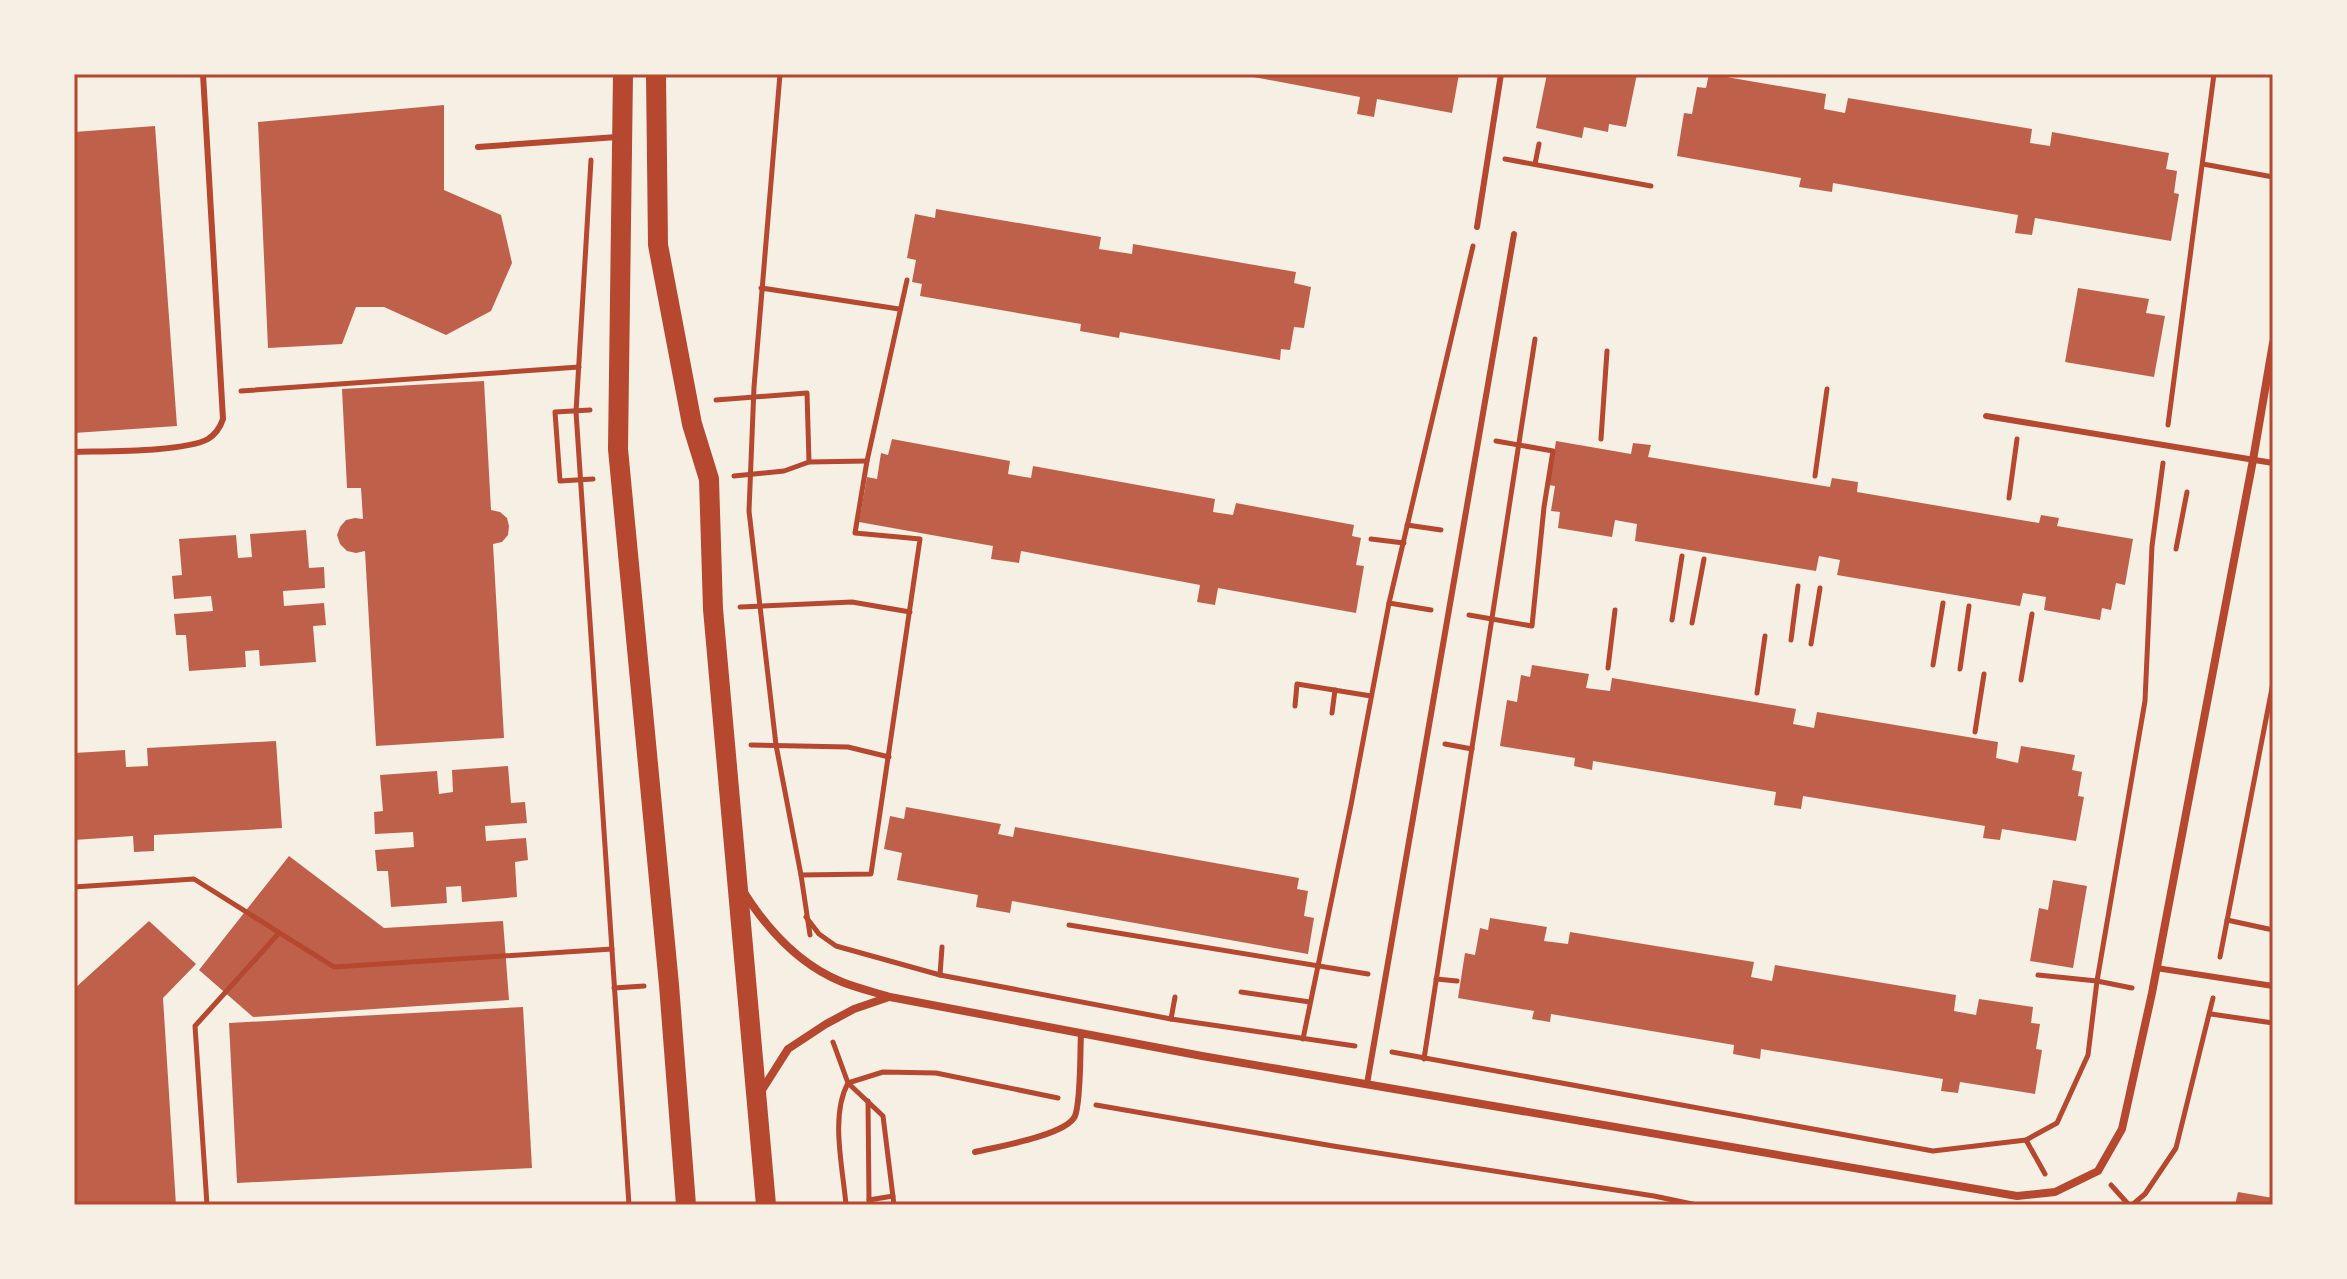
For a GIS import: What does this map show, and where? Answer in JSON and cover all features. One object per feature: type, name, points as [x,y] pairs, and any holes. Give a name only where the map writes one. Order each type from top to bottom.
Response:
[{"type":"main road","points":[[623,74],[618,449],[668,971],[686,1205]]},
{"type":"main road","points":[[656,74],[658,245],[692,424],[709,479],[713,609],[766,1205]]},
{"type":"street","points":[[738,883],[759,917],[781,942],[840,981],[890,997],[1367,1084],[2017,1196],[2055,1192],[2098,1171],[2122,1129],[2152,993],[2273,343]]},
{"type":"street","points":[[757,1098],[788,1049],[854,1009],[890,997]]},
{"type":"lane","points":[[74,452],[190,446],[211,437],[223,419],[203,74]]},
{"type":"lane","points":[[1477,227],[1501,74]]},
{"type":"lane","points":[[478,147],[621,137]]},
{"type":"lane","points":[[1367,1084],[1514,234]]},
{"type":"lane","points":[[1986,416],[2273,463]]},
{"type":"lane","points":[[2156,968],[2273,986]]},
{"type":"lane","points":[[975,1152],[1054,1132],[1068,1125],[1075,1117],[1081,1033]]},
{"type":"path","points":[[780,74],[761,288],[749,511],[776,745],[817,967]]},
{"type":"path","points":[[806,917],[819,934],[836,946],[940,975],[1171,1019],[1373,1049],[1933,1151],[2026,1140],[2057,1123],[2088,1055],[2097,981],[2145,701],[2152,546],[2214,74]]},
{"type":"path","points":[[592,138],[576,412],[629,1205]]},
{"type":"path","points":[[1535,164],[1539,144]]},
{"type":"path","points":[[1489,156],[1651,186]]},
{"type":"path","points":[[2203,164],[2273,177]]},
{"type":"path","points":[[1303,1039],[1389,603],[1477,227]]},
{"type":"path","points":[[801,875],[871,874],[920,539],[855,533],[867,461],[907,280]]},
{"type":"path","points":[[761,288],[899,309]]},
{"type":"path","points":[[1424,1059],[1535,339]]},
{"type":"path","points":[[1601,439],[1607,351]]},
{"type":"path","points":[[222,392],[579,367]]},
{"type":"path","points":[[1815,476],[1827,389]]},
{"type":"path","points":[[807,393],[809,462]]},
{"type":"path","points":[[555,412],[560,481],[621,476]]},
{"type":"path","points":[[2009,498],[2017,437]]},
{"type":"path","points":[[1479,439],[1553,451],[1532,626],[1492,619]]},
{"type":"path","points":[[750,474],[784,471],[809,462],[867,461]]},
{"type":"path","points":[[2176,549],[2187,492]]},
{"type":"path","points":[[1407,525],[1462,533]]},
{"type":"path","points":[[1371,539],[1404,543]]},
{"type":"path","points":[[1672,620],[1682,556]]},
{"type":"path","points":[[1692,623],[1704,559]]},
{"type":"path","points":[[1791,640],[1798,586]]},
{"type":"path","points":[[1811,644],[1820,588]]},
{"type":"path","points":[[760,605],[852,602],[910,612]]},
{"type":"path","points":[[1933,665],[1943,603]]},
{"type":"path","points":[[1960,669],[1969,606]]},
{"type":"path","points":[[1608,668],[1615,610]]},
{"type":"path","points":[[2021,680],[2032,614]]},
{"type":"path","points":[[1757,693],[1765,636]]},
{"type":"path","points":[[1975,732],[1984,674]]},
{"type":"path","points":[[2132,1205],[2145,1194],[2176,1148],[2211,1014],[2273,683]]},
{"type":"path","points":[[1295,706],[1297,684],[1371,696]]},
{"type":"path","points":[[1332,713],[1335,690]]},
{"type":"path","points":[[776,745],[848,747],[889,757]]},
{"type":"path","points":[[74,887],[194,879],[334,967],[612,949]]},
{"type":"path","points":[[2227,920],[2273,930]]},
{"type":"path","points":[[1069,925],[1385,977]]},
{"type":"path","points":[[207,1205],[195,1026],[279,933]]},
{"type":"path","points":[[940,975],[942,947]]},
{"type":"path","points":[[2038,975],[2097,981],[2152,993]]},
{"type":"path","points":[[1436,979],[1457,981]]},
{"type":"path","points":[[1241,992],[1310,1002]]},
{"type":"path","points":[[1171,1019],[1175,997]]},
{"type":"path","points":[[2211,1014],[2273,1023]]},
{"type":"path","points":[[826,1024],[848,1083],[883,1116],[894,1205]]},
{"type":"path","points":[[846,1205],[839,1126],[841,1097],[848,1083],[883,1072],[936,1073],[1077,1102],[1697,1205]]},
{"type":"path","points":[[868,1101],[870,1202],[893,1196]]},
{"type":"path","points":[[2026,1140],[2055,1192]]},
{"type":"building","points":[[1238,74],[1459,74],[1452,113],[1377,99],[1374,117],[1357,114],[1360,97]]},
{"type":"building","points":[[1547,74],[1637,74],[1626,127],[1609,124],[1608,132],[1584,127],[1582,138],[1536,128]]},
{"type":"building","points":[[1709,74],[1826,94],[1824,109],[1845,113],[1848,98],[2032,129],[2030,143],[2050,146],[2052,132],[2169,153],[2166,169],[2177,171],[2174,193],[2179,194],[2171,241],[2035,218],[2032,235],[2015,233],[2018,215],[1833,183],[1832,192],[1799,187],[1801,178],[1677,156],[1684,113],[1692,114],[1697,87],[1706,88]]},
{"type":"building","points":[[444,105],[444,190],[501,215],[512,263],[491,311],[446,335],[384,307],[356,307],[342,344],[268,348],[258,122]]},
{"type":"building","points":[[155,126],[177,426],[74,433],[74,132]]},
{"type":"building","points":[[936,209],[1101,237],[1099,249],[1132,254],[1133,244],[1296,272],[1294,283],[1311,287],[1304,328],[1294,327],[1290,350],[1281,349],[1280,360],[1120,332],[1119,338],[1080,331],[1081,324],[920,296],[922,284],[912,282],[916,260],[907,258],[915,214],[935,218]]},
{"type":"building","points":[[2078,288],[2149,299],[2146,313],[2165,316],[2154,377],[2065,362]]},
{"type":"building","points":[[484,381],[491,510],[507,518],[509,526],[508,535],[502,542],[493,544],[504,738],[376,746],[365,551],[347,551],[337,535],[346,520],[363,519],[361,488],[347,488],[342,389]]},
{"type":"building","points":[[892,439],[1010,461],[1008,474],[1031,478],[1033,466],[1215,499],[1213,512],[1233,515],[1236,503],[1354,525],[1352,536],[1361,538],[1356,565],[1364,566],[1356,613],[1218,588],[1215,605],[1197,602],[1200,585],[1021,551],[1019,563],[991,559],[993,546],[859,522],[867,477],[877,479],[881,453],[888,455]]},
{"type":"building","points":[[1556,441],[1631,454],[1633,443],[1651,445],[1648,457],[1830,487],[1832,478],[1858,482],[1857,492],[2039,523],[2041,515],[2059,518],[2057,526],[2133,539],[2125,585],[2116,583],[2111,610],[2102,608],[2100,620],[2044,610],[2046,597],[2023,593],[2020,606],[1837,575],[1840,560],[1819,556],[1816,571],[1635,541],[1637,524],[1615,520],[1612,537],[1558,528],[1560,512],[1551,511],[1555,486],[1549,485]]},
{"type":"building","points":[[306,530],[309,568],[324,567],[325,588],[283,591],[284,606],[324,603],[326,625],[313,626],[316,662],[260,666],[259,650],[245,651],[246,667],[189,671],[186,635],[176,635],[174,614],[213,611],[211,596],[174,599],[172,576],[182,575],[179,539],[236,535],[238,558],[252,557],[250,534]]},
{"type":"building","points":[[1532,665],[1589,674],[1586,688],[1610,691],[1612,678],[1796,709],[1793,724],[1814,728],[1817,712],[1998,742],[1996,758],[2018,763],[2021,746],[2075,755],[2072,770],[2082,772],[2078,796],[2084,797],[2076,841],[2002,829],[2000,840],[1983,838],[1985,826],[1803,796],[1801,809],[1774,805],[1776,792],[1593,761],[1592,770],[1574,766],[1575,758],[1500,746],[1507,700],[1517,702],[1521,675],[1530,677]]},
{"type":"building","points":[[276,741],[282,828],[154,835],[154,851],[134,852],[133,836],[74,840],[74,753],[125,750],[126,767],[148,766],[147,748]]},
{"type":"building","points":[[508,766],[511,803],[525,802],[527,823],[485,826],[486,841],[526,838],[528,860],[515,862],[517,897],[462,902],[461,886],[446,887],[447,903],[391,907],[388,871],[377,871],[375,850],[414,847],[413,832],[375,834],[374,812],[383,811],[380,775],[437,771],[439,794],[453,792],[452,770]]},
{"type":"building","points":[[906,807],[1001,824],[998,834],[1013,837],[1015,827],[1299,878],[1297,889],[1308,891],[1304,916],[1314,918],[1308,954],[1012,901],[1010,913],[976,907],[978,895],[897,880],[902,853],[884,849],[890,816],[904,819]]},
{"type":"building","points":[[289,856],[384,928],[503,921],[509,1000],[253,1017],[199,970]]},
{"type":"building","points":[[2053,880],[2087,886],[2073,968],[2030,961],[2039,908],[2048,910]]},
{"type":"building","points":[[1490,918],[1547,927],[1544,941],[1568,944],[1570,932],[1754,962],[1751,977],[1772,981],[1775,965],[1956,995],[1954,1011],[1976,1015],[1979,999],[2033,1007],[2031,1023],[2040,1024],[2036,1049],[2042,1050],[2035,1094],[1960,1082],[1958,1093],[1941,1091],[1943,1079],[1761,1049],[1760,1059],[1733,1054],[1734,1045],[1551,1014],[1550,1022],[1532,1019],[1534,1011],[1458,998],[1465,953],[1475,955],[1480,928],[1488,930]]},
{"type":"building","points":[[149,921],[196,964],[163,998],[176,1205],[74,1205],[74,989]]},
{"type":"building","points":[[523,1007],[532,1168],[237,1183],[229,1023]]},
{"type":"building","points":[[2238,1192],[2273,1198],[2273,1205],[2235,1205]]}]
